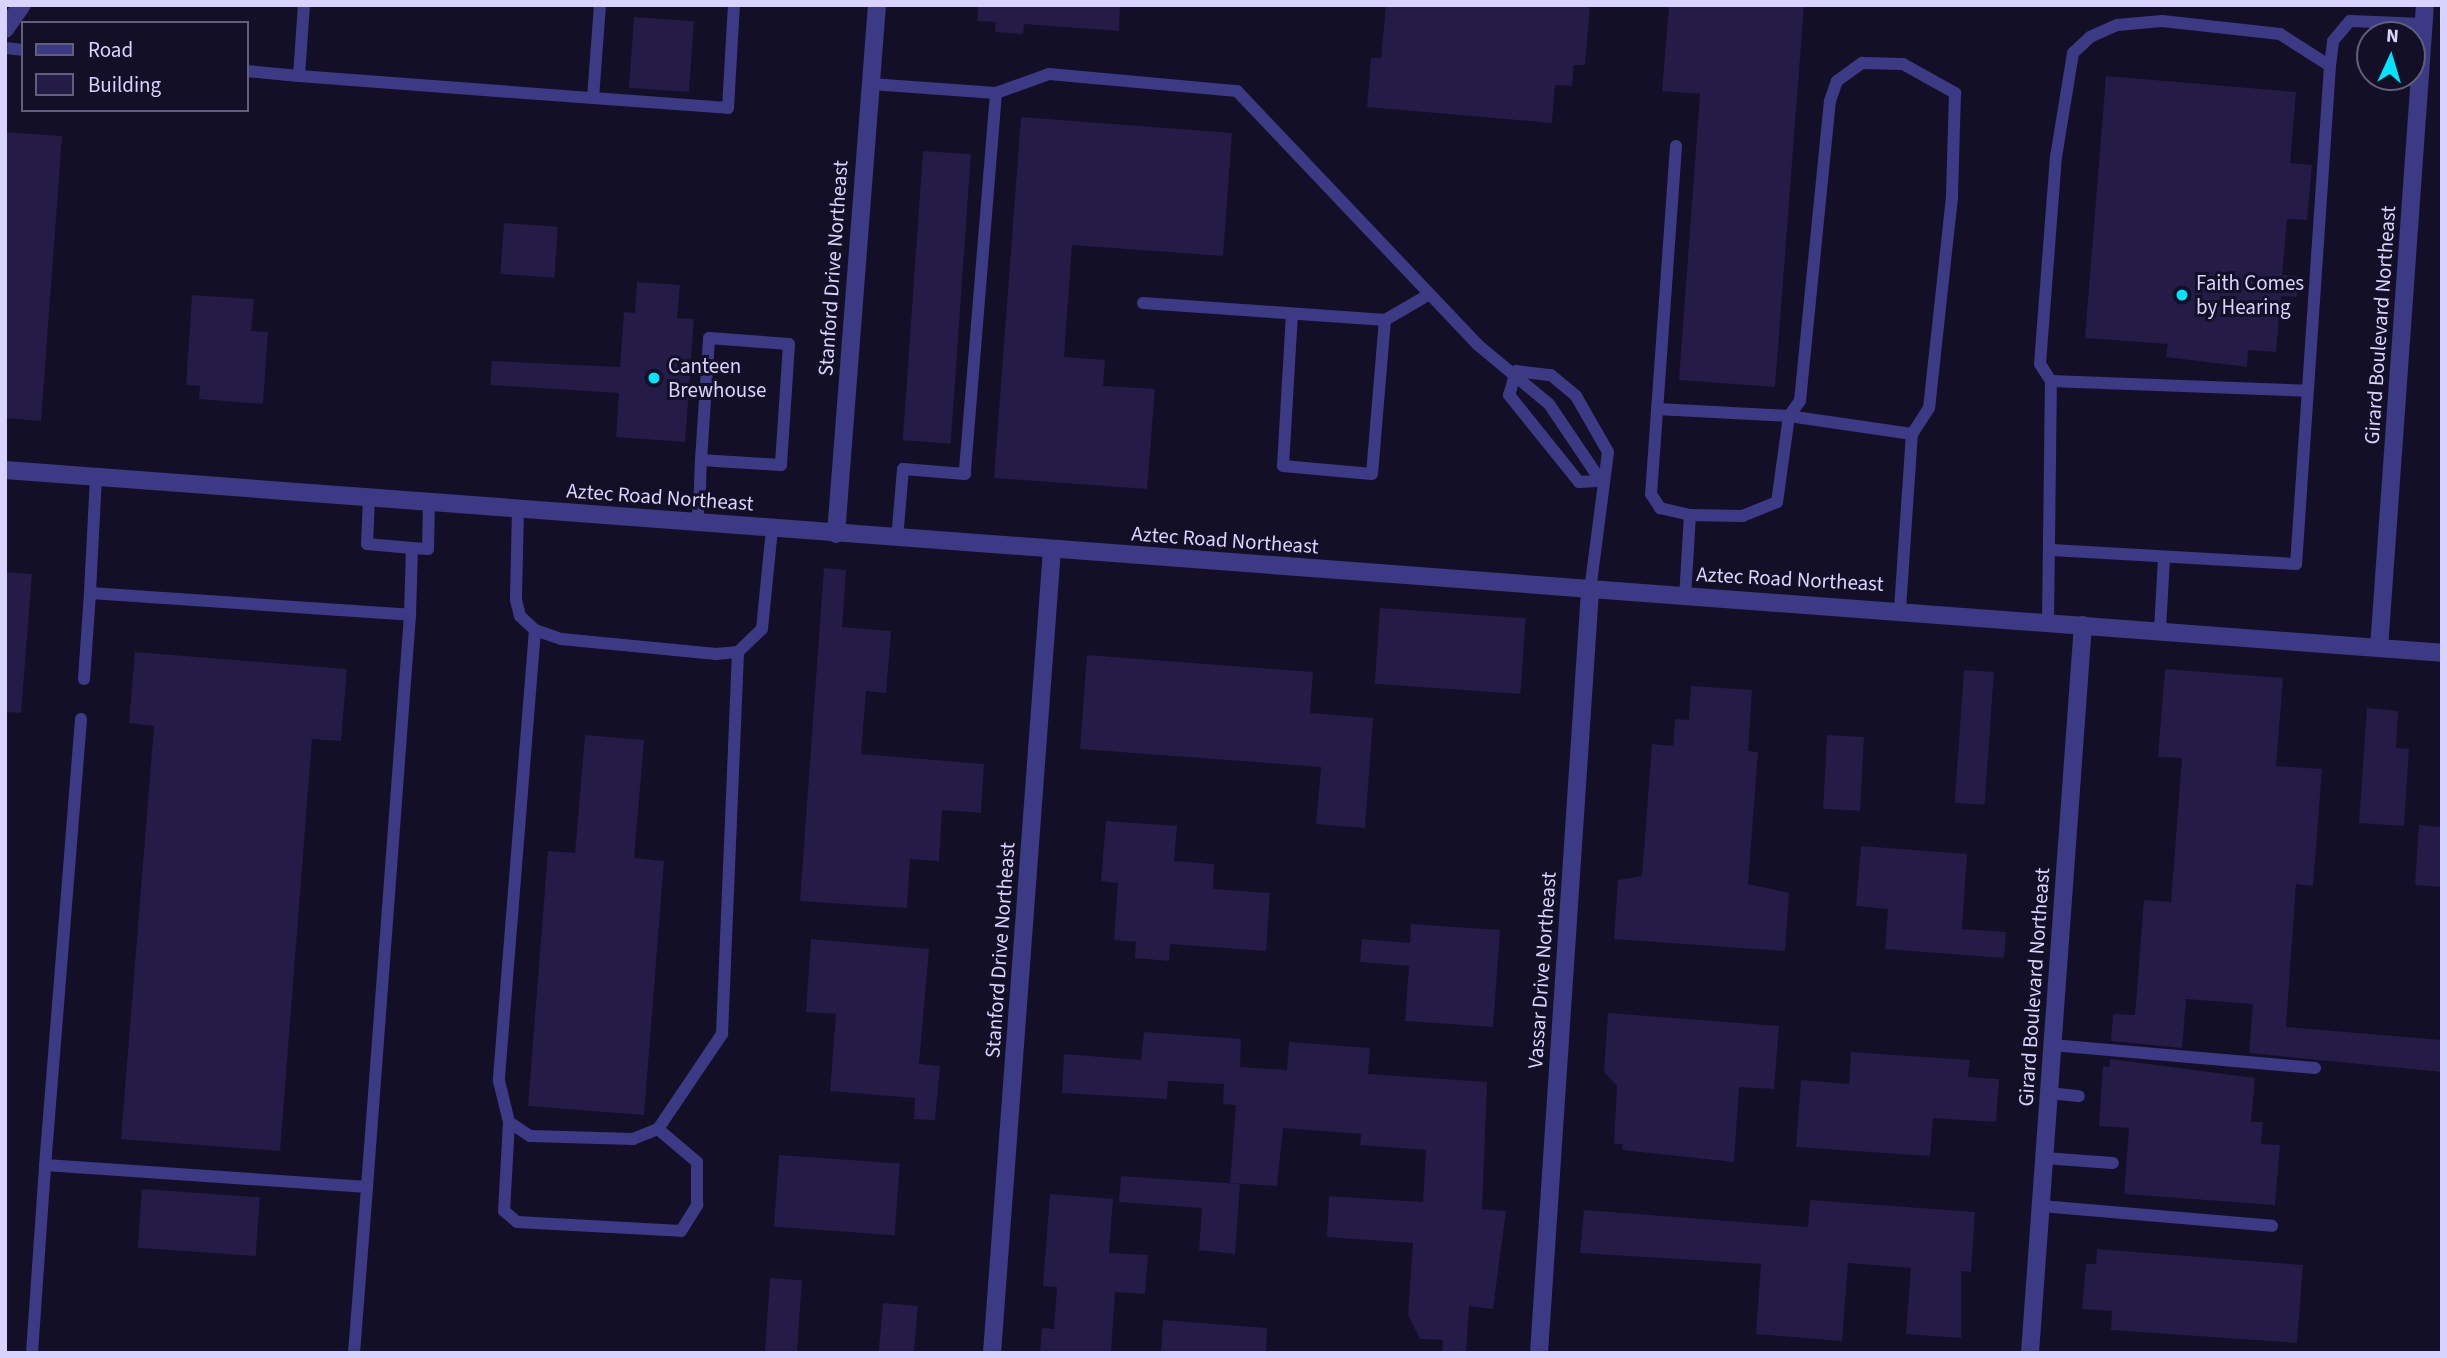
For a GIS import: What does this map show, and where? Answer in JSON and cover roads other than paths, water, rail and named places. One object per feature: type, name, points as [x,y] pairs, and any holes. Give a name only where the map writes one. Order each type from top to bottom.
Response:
[{"type":"street","points":[[5,29],[22,5]]},
{"type":"street","name":"Stanford Drive Northeast","points":[[836,534],[877,5]]},
{"type":"street","name":"Girard Boulevard Northeast","points":[[2379,648],[2419,91]]},
{"type":"street","name":"Aztec Road Northeast","points":[[5,470],[1590,591],[1900,608],[2442,653]]},
{"type":"street","name":"Stanford Drive Northeast","points":[[992,1353],[1052,550]]},
{"type":"street","name":"Vassar Drive Northeast","points":[[1539,1353],[1590,591]]},
{"type":"street","name":"Girard Boulevard Northeast","points":[[2030,1353],[2083,625]]},
{"type":"lane","points":[[299,76],[304,5]]},
{"type":"lane","points":[[593,97],[600,5]]},
{"type":"lane","points":[[248,71],[728,108],[734,5]]},
{"type":"lane","points":[[2048,622],[2051,550],[2050,381],[2041,351],[2056,158],[2073,53],[2090,37],[2117,25],[2162,21],[2280,34],[2330,66]]},
{"type":"lane","points":[[2051,550],[2296,564],[2330,66],[2333,41],[2350,21],[2356,21]]},
{"type":"lane","points":[[1676,146],[1651,494],[1660,508],[1690,514],[1742,516],[1777,502],[1789,416],[1800,401],[1830,101],[1837,81],[1862,63],[1903,64],[1955,93],[1952,197],[1928,408],[1912,434],[1900,608]]},
{"type":"lane","points":[[871,83],[996,93],[1049,74],[1237,91],[1428,295],[1478,345],[1516,371],[1549,404],[1601,481]]},
{"type":"lane","points":[[897,539],[903,469],[965,474],[996,93]]},
{"type":"lane","points":[[1143,303],[1385,320],[1428,295]]},
{"type":"lane","points":[[1292,314],[1283,466],[1372,474],[1385,320]]},
{"type":"lane","points":[[697,523],[701,460],[709,338],[789,344],[781,465],[701,460]]},
{"type":"lane","points":[[1516,371],[1509,395],[1579,482],[1601,481]]},
{"type":"lane","points":[[1516,371],[1551,375],[1576,396],[1608,452],[1601,481],[1590,591]]},
{"type":"lane","points":[[2050,381],[2308,391]]},
{"type":"lane","points":[[1657,409],[1789,416],[1912,434]]},
{"type":"lane","points":[[84,679],[96,477]]},
{"type":"lane","points":[[369,498],[367,544],[412,548],[428,549],[429,503]]},
{"type":"lane","points":[[518,509],[516,600],[520,616],[535,630],[561,639],[738,652]]},
{"type":"lane","points":[[1685,596],[1690,514]]},
{"type":"lane","points":[[509,1122],[530,1136],[633,1139],[658,1129],[722,1034],[738,652],[762,629],[772,529]]},
{"type":"lane","points":[[354,1353],[410,615],[412,548]]},
{"type":"lane","points":[[2160,630],[2164,558]]},
{"type":"lane","points":[[90,593],[410,615]]},
{"type":"lane","points":[[535,630],[499,1081],[509,1122],[504,1211],[517,1222],[681,1231],[697,1205],[697,1162],[658,1129]]},
{"type":"lane","points":[[32,1353],[81,719]]},
{"type":"lane","points":[[2052,1045],[2315,1068]]},
{"type":"lane","points":[[2049,1093],[2079,1096]]},
{"type":"lane","points":[[2044,1158],[2113,1163]]},
{"type":"lane","points":[[45,1165],[367,1186]]},
{"type":"lane","points":[[2041,1206],[2272,1226]]},
{"type":"place","name":"Faith Comes by Hearing","points":[[2182,295]]},
{"type":"place","name":"Canteen Brewhouse","points":[[654,378]]}]
